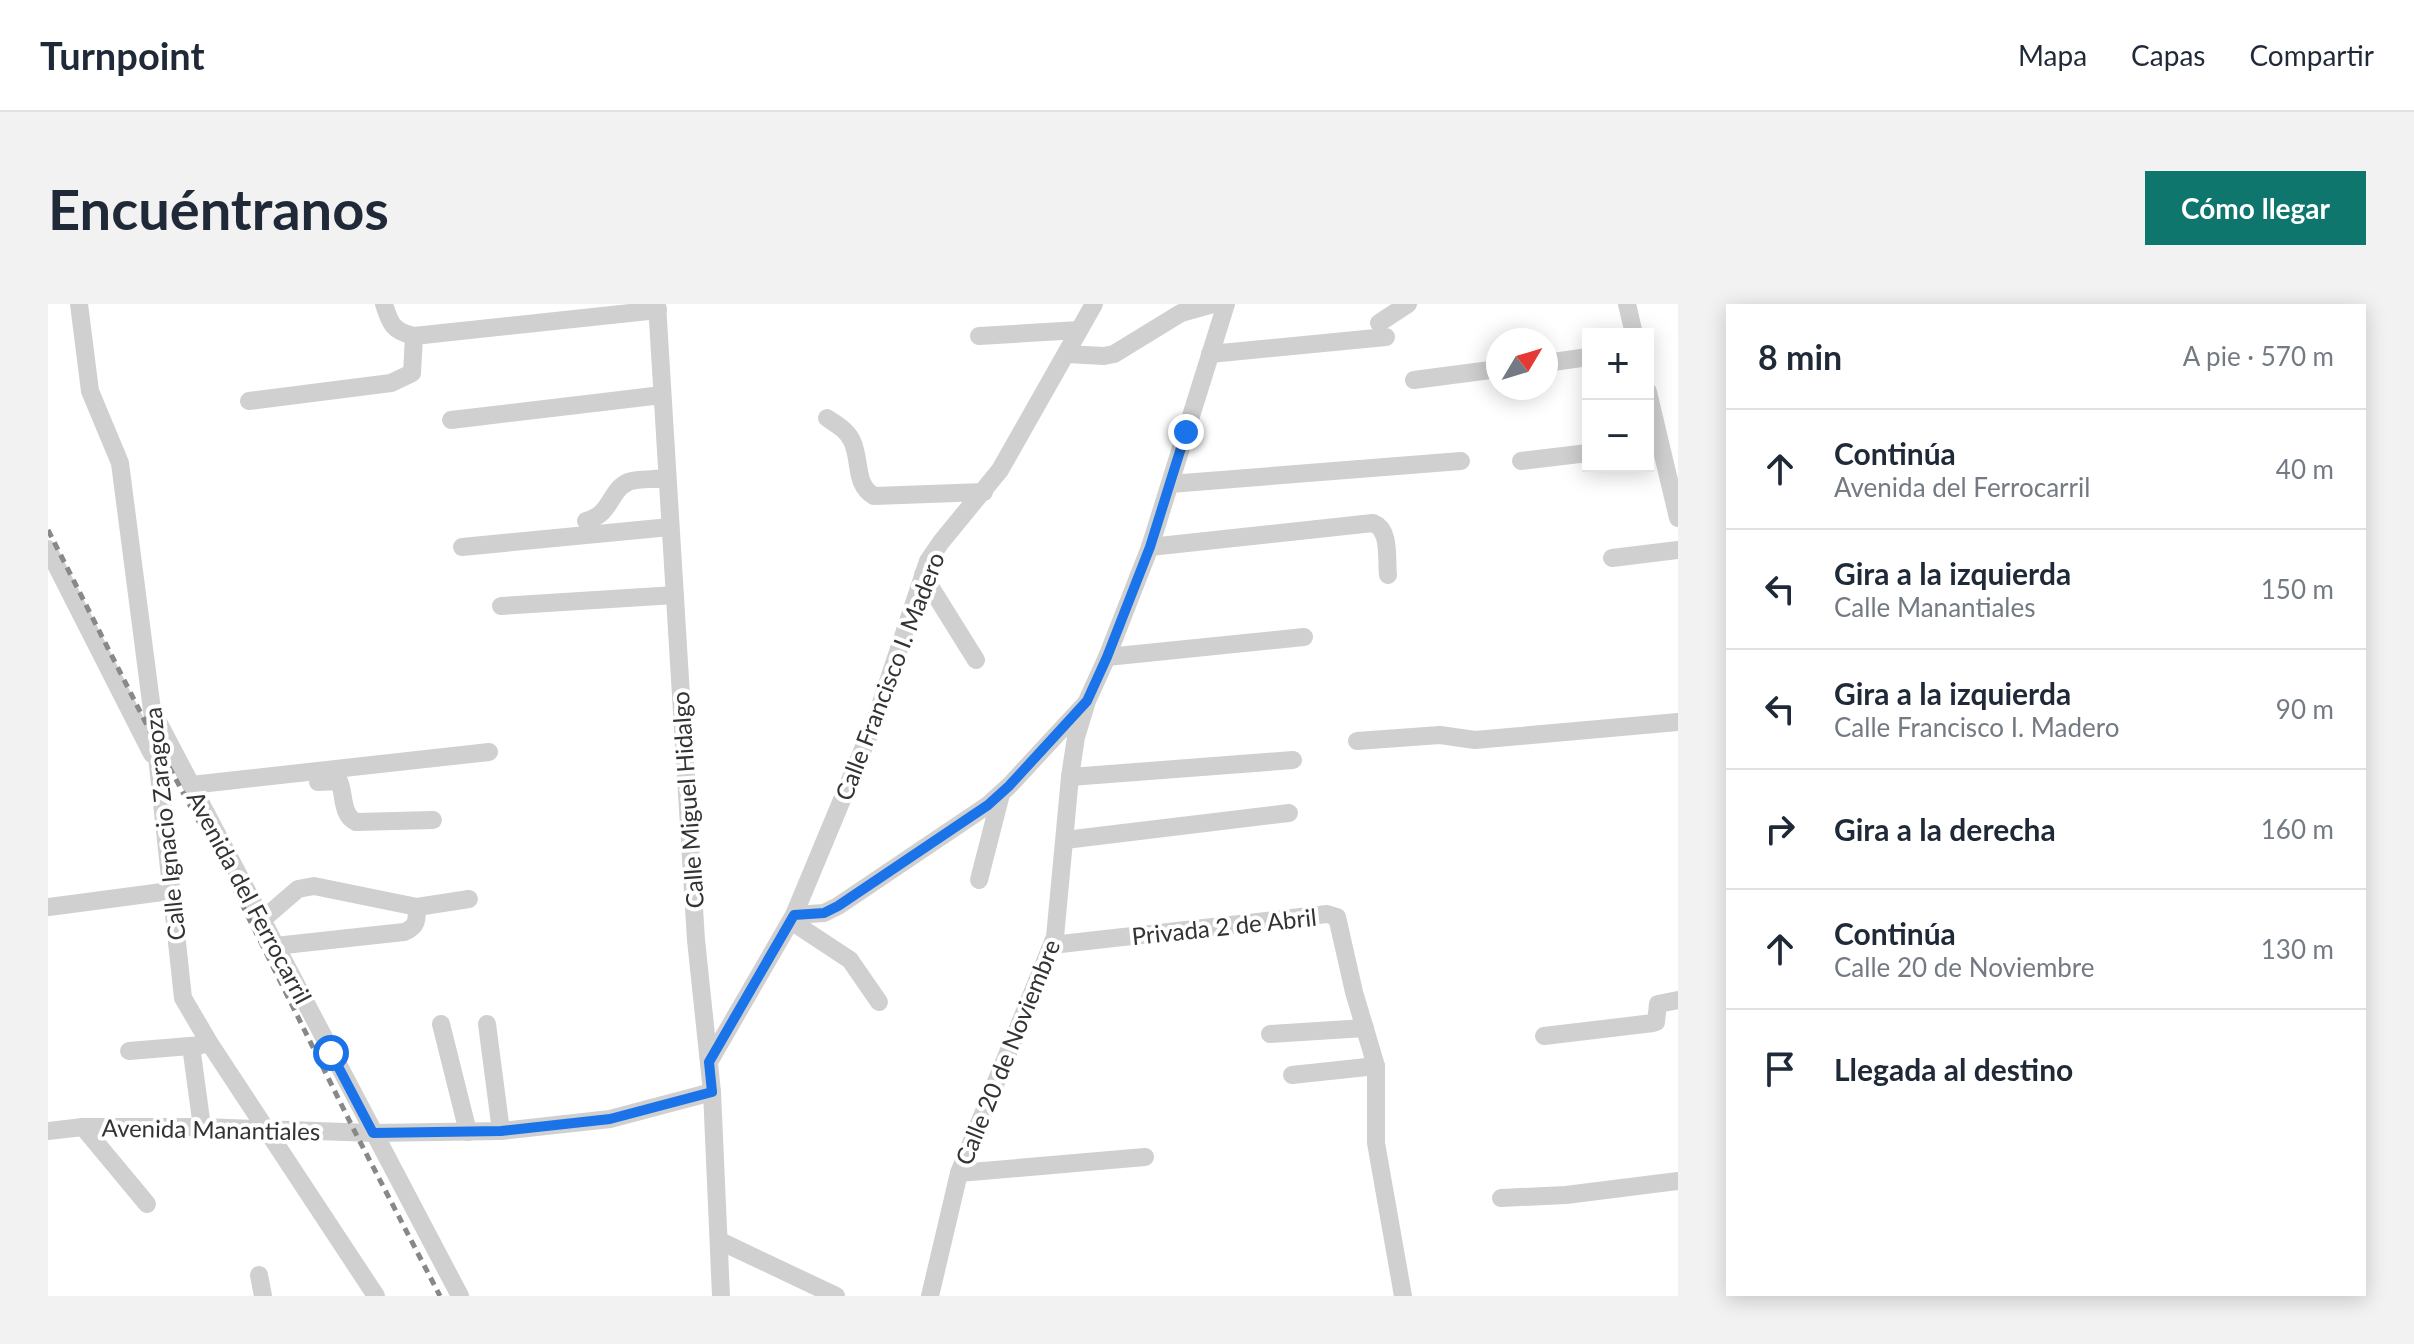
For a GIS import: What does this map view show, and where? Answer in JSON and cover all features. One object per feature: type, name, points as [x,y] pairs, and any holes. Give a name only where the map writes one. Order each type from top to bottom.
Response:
[{"type":"street","name":"Calle Ignacio Zaragoza","points":[[79,304],[90,391],[120,463],[152,710],[183,998],[200,1045],[264,1128],[376,1296]]},
{"type":"street","points":[[384,304],[389,321],[400,333],[414,336],[658,307]]},
{"type":"street","name":"Calle Francisco I. Madero","points":[[709,1062],[792,918],[876,718],[923,575],[941,542],[1000,470],[1094,304]]},
{"type":"street","points":[[1066,354],[1114,354],[1181,313],[1213,304]]},
{"type":"street","name":"Calle 20 de Noviembre","points":[[930,1296],[959,1173],[1052,945],[1057,925],[1076,737],[1087,701],[1150,547],[1226,304]]},
{"type":"street","points":[[1210,354],[1381,325],[1408,304]]},
{"type":"street","points":[[1627,304],[1633,328]]},
{"type":"street","name":"Calle Miguel Hidalgo","points":[[658,307],[696,940],[712,1092],[721,1296]]},
{"type":"street","points":[[979,336],[1079,330]]},
{"type":"street","points":[[249,401],[391,383],[412,373],[414,336]]},
{"type":"street","points":[[1558,361],[1582,358]]},
{"type":"street","points":[[1414,380],[1486,371]]},
{"type":"street","points":[[451,420],[662,395]]},
{"type":"street","points":[[827,418],[844,429],[854,443],[861,483],[874,496],[984,492]]},
{"type":"street","points":[[1654,445],[1678,518]]},
{"type":"street","points":[[1521,461],[1582,454]]},
{"type":"street","points":[[1170,484],[1461,461]]},
{"type":"street","points":[[586,521],[602,514],[624,484],[667,478]]},
{"type":"street","points":[[1150,547],[1373,523],[1384,532],[1388,575]]},
{"type":"street","points":[[462,547],[670,527]]},
{"type":"street","points":[[1612,558],[1678,550]]},
{"type":"street","points":[[49,553],[156,763]]},
{"type":"street","points":[[923,575],[976,660]]},
{"type":"street","points":[[501,606],[675,595]]},
{"type":"street","points":[[1107,657],[1304,637]]},
{"type":"street","points":[[792,918],[824,913],[838,906],[1001,794],[1087,701]]},
{"type":"street","name":"Avenida del Ferrocarril","points":[[152,710],[460,1296]]},
{"type":"street","points":[[1357,741],[1440,735],[1475,740],[1678,722]]},
{"type":"street","points":[[194,791],[489,752]]},
{"type":"street","points":[[1070,777],[1293,760]]},
{"type":"street","points":[[194,791],[333,780],[341,784],[346,813],[356,822],[433,820]]},
{"type":"street","points":[[979,880],[1001,794]]},
{"type":"street","points":[[1065,840],[1289,813]]},
{"type":"street","points":[[262,920],[298,889],[314,886],[417,907],[469,899]]},
{"type":"street","points":[[49,907],[170,891]]},
{"type":"street","points":[[275,946],[404,932],[417,923],[417,907]]},
{"type":"street","name":"Privada 2 de Abril","points":[[1052,945],[1327,914],[1337,917],[1354,992],[1376,1066],[1376,1143],[1403,1296]]},
{"type":"street","points":[[792,918],[850,960],[879,1002]]},
{"type":"street","points":[[1544,1036],[1653,1023],[1656,1022],[1658,1004],[1678,1000]]},
{"type":"street","points":[[441,1024],[468,1132]]},
{"type":"street","points":[[487,1024],[501,1131]]},
{"type":"street","points":[[1270,1034],[1365,1028]]},
{"type":"street","points":[[129,1051],[200,1045],[202,1127]]},
{"type":"street","points":[[1292,1075],[1376,1066]]},
{"type":"street","name":"Avenida Manantiales","points":[[48,1131],[83,1127],[202,1127],[373,1133],[501,1131],[610,1119],[712,1092]]},
{"type":"street","points":[[83,1127],[147,1204]]},
{"type":"street","points":[[959,1173],[1145,1157]]},
{"type":"street","points":[[1501,1198],[1566,1195],[1678,1181]]},
{"type":"street","points":[[720,1241],[836,1296]]},
{"type":"street","points":[[259,1275],[263,1296]]},
{"type":"railway","points":[[48,530],[154,739],[224,868],[440,1296]]},
{"type":"route","points":[[331,1053],[373,1133],[501,1131],[610,1119],[712,1092],[709,1062],[794,915],[824,913],[838,906],[988,805],[1087,701],[1150,547],[1186,432]]}]
